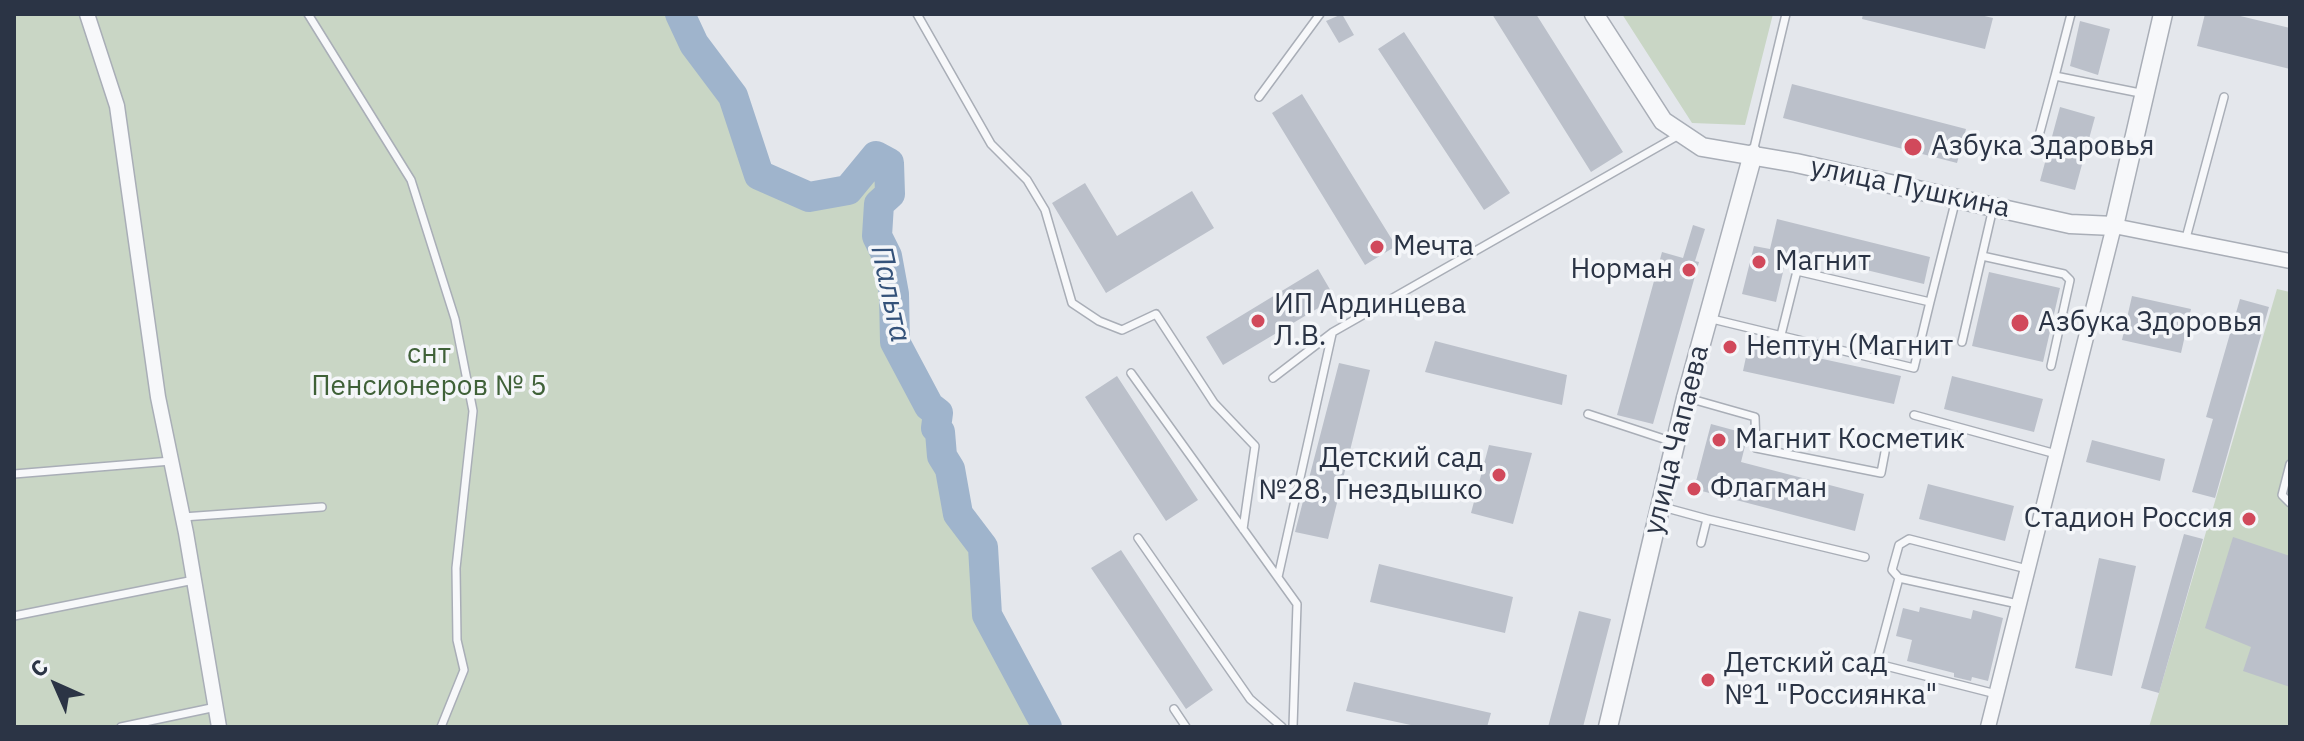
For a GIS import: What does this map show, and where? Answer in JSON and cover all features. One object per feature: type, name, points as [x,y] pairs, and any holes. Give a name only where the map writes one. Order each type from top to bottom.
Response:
[{"type":"street","points":[[87,14],[117,106],[158,397],[183,517],[219,727]]},
{"type":"street","name":"улица Пушкина","points":[[1594,14],[1663,121],[1702,147],[1753,154],[2070,224],[2114,226],[2186,238],[2290,261]]},
{"type":"street","points":[[1988,727],[2114,226],[2163,14]]},
{"type":"street","name":"улица Чапаева","points":[[1608,727],[1686,398],[1753,154]]},
{"type":"lane","points":[[308,14],[411,180],[455,319],[473,411],[456,568],[457,640],[464,670],[441,727]]},
{"type":"lane","points":[[917,14],[991,144],[1027,180],[1045,210],[1072,303],[1099,321],[1122,330],[1156,314],[1214,403],[1255,446],[1243,529]]},
{"type":"lane","points":[[1259,97],[1320,14]]},
{"type":"lane","points":[[1753,154],[1786,14]]},
{"type":"lane","points":[[2037,143],[2071,14]]},
{"type":"lane","points":[[2055,76],[2145,94]]},
{"type":"lane","points":[[2186,238],[2224,97]]},
{"type":"lane","points":[[1273,378],[1333,332],[1680,134]]},
{"type":"lane","points":[[1708,318],[1914,368],[1957,197]]},
{"type":"lane","points":[[1962,342],[1993,206]]},
{"type":"lane","points":[[1982,256],[2064,274],[2070,280],[2051,366]]},
{"type":"lane","points":[[1781,335],[1797,271],[1930,302]]},
{"type":"lane","points":[[1278,577],[1333,332]]},
{"type":"lane","points":[[1131,373],[1297,604],[1293,727]]},
{"type":"lane","points":[[1686,398],[1755,417],[1756,448],[1881,473],[1885,452]]},
{"type":"lane","points":[[1588,414],[1675,443]]},
{"type":"lane","points":[[1914,415],[2056,454]]},
{"type":"lane","points":[[14,474],[171,461]]},
{"type":"lane","points":[[2290,464],[2282,495],[2290,503]]},
{"type":"lane","points":[[1660,506],[1865,557]]},
{"type":"lane","points":[[183,517],[322,507]]},
{"type":"lane","points":[[1701,543],[1707,519]]},
{"type":"lane","points":[[1138,538],[1250,699],[1282,727]]},
{"type":"lane","points":[[2018,604],[1899,578],[1892,570],[1899,545],[1909,539],[2027,569]]},
{"type":"lane","points":[[1899,578],[1878,663],[1996,694]]},
{"type":"lane","points":[[14,616],[194,580]]},
{"type":"lane","points":[[121,727],[216,707]]},
{"type":"lane","points":[[1174,709],[1186,727]]},
{"type":"green space","name":"снт Пенсионеров № 5","points":[[14,14],[680,14],[694,44],[733,96],[759,175],[809,196],[848,190],[876,156],[889,163],[890,194],[879,204],[877,236],[887,256],[894,294],[895,342],[929,406],[938,413],[936,428],[940,432],[942,456],[950,469],[958,514],[983,547],[987,615],[1047,727],[14,727]]},
{"type":"green space","points":[[1622,14],[1773,14],[1745,125],[1692,123]]},
{"type":"green space","name":"Стадион Россия","points":[[2277,289],[2290,292],[2290,727],[2149,727]]},
{"type":"building","points":[[1342,14],[1354,35],[1339,43],[1326,21]]},
{"type":"building","points":[[1492,14],[1536,14],[1623,152],[1591,172]]},
{"type":"building","points":[[1863,14],[1976,14],[1993,18],[1985,49],[1862,19]]},
{"type":"building","points":[[2205,14],[2232,14],[2290,28],[2290,69],[2197,46]]},
{"type":"building","points":[[2080,21],[2110,29],[2098,75],[2070,66]]},
{"type":"building","points":[[1404,32],[1510,193],[1484,210],[1378,49]]},
{"type":"building","points":[[1792,84],[1966,129],[1957,163],[1783,118]]},
{"type":"building","points":[[1302,94],[1396,246],[1365,265],[1272,113]]},
{"type":"building","points":[[2060,107],[2095,117],[2075,190],[2040,181]]},
{"type":"building","points":[[1085,183],[1117,236],[1192,191],[1214,228],[1106,293],[1052,203]]},
{"type":"building","points":[[1777,219],[1930,257],[1924,284],[1788,251],[1776,302],[1742,294],[1754,246],[1770,249]]},
{"type":"building","points":[[1693,225],[1705,229],[1695,261],[1699,262],[1653,424],[1617,415],[1662,252],[1683,258]]},
{"type":"building","points":[[1318,269],[1335,298],[1223,365],[1206,337]]},
{"type":"building","points":[[1989,272],[2060,288],[2043,362],[1972,346]]},
{"type":"building","points":[[2132,296],[2191,309],[2181,353],[2122,340]]},
{"type":"building","points":[[2240,299],[2269,307],[2215,498],[2192,492],[2213,419],[2206,417]]},
{"type":"building","points":[[1435,341],[1567,375],[1562,405],[1425,372]]},
{"type":"building","points":[[1749,343],[1901,376],[1894,404],[1743,371]]},
{"type":"building","points":[[1339,363],[1370,370],[1328,539],[1295,532]]},
{"type":"building","points":[[1117,376],[1198,500],[1166,521],[1085,397]]},
{"type":"building","points":[[1952,376],[2043,399],[2034,432],[1944,409]]},
{"type":"building","points":[[1711,424],[1748,434],[1741,462],[1864,494],[1855,531],[1694,489]]},
{"type":"building","points":[[2092,440],[2165,459],[2160,481],[2086,462]]},
{"type":"building","points":[[1489,445],[1532,453],[1513,524],[1471,513]]},
{"type":"building","points":[[1928,484],[2014,506],[2005,541],[1919,519]]},
{"type":"building","points":[[2184,534],[2203,539],[2159,693],[2141,688]]},
{"type":"building","points":[[2233,537],[2290,556],[2290,687],[2243,671],[2251,647],[2205,628]]},
{"type":"building","points":[[1121,550],[1213,690],[1186,709],[1091,568]]},
{"type":"building","points":[[2099,558],[2136,566],[2112,676],[2075,668]]},
{"type":"building","points":[[1379,564],[1513,597],[1505,633],[1370,602]]},
{"type":"building","points":[[1920,607],[1971,619],[1973,610],[2003,618],[1988,681],[1954,677],[1954,673],[1907,661],[1912,640],[1896,636],[1903,608],[1919,612]]},
{"type":"building","points":[[1579,611],[1611,619],[1583,727],[1548,727]]},
{"type":"building","points":[[1354,682],[1491,713],[1487,727],[1420,727],[1346,711]]},
{"type":"waterway","name":"Пальта","points":[[680,14],[694,44],[733,96],[759,175],[809,197],[848,190],[876,156],[889,163],[890,194],[879,204],[877,236],[887,256],[894,294],[895,342],[929,406],[938,413],[936,428],[940,432],[942,456],[950,469],[958,514],[983,547],[987,615],[1047,727]]},
{"type":"place","name":"Азбука Здаровья","points":[[1913,147]]},
{"type":"place","name":"Мечта","points":[[1377,247]]},
{"type":"place","name":"Магнит","points":[[1759,262]]},
{"type":"place","name":"Норман","points":[[1689,270]]},
{"type":"place","name":"ИП Ардинцева Л.В.","points":[[1258,321]]},
{"type":"place","name":"Азбука Здоровья","points":[[2020,323]]},
{"type":"place","name":"Нептун (Магнит","points":[[1730,347]]},
{"type":"place","name":"Магнит Косметик","points":[[1719,440]]},
{"type":"place","name":"Детский сад №28, Гнездышко","points":[[1499,475]]},
{"type":"place","name":"Флагман","points":[[1694,489]]},
{"type":"place","name":"Стадион Россия","points":[[2249,519]]},
{"type":"place","name":"Детский сад №1 \"Россиянка\"","points":[[1708,680]]}]
